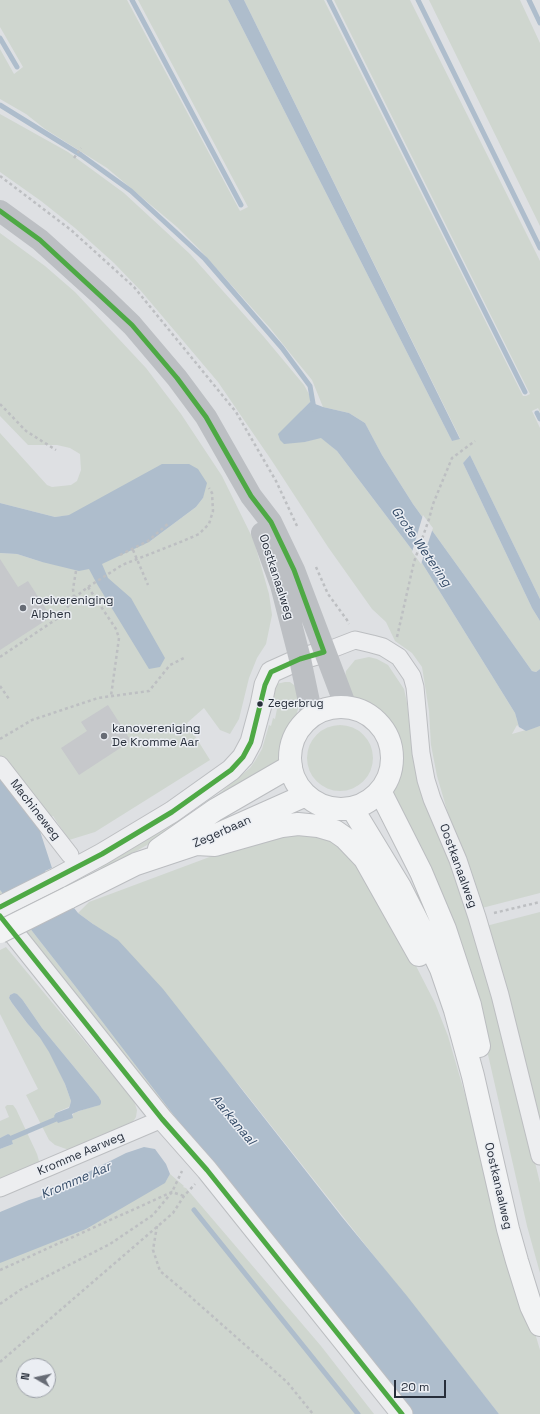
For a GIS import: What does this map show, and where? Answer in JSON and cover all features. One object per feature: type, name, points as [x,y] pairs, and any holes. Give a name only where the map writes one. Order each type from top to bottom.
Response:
[{"type":"main road","name":"Oostkanaalweg","points":[[0,211],[40,240],[72,268],[132,326],[177,378],[206,417],[251,496],[271,522],[294,570],[346,707]]},
{"type":"main road","name":"Oostkanaalweg","points":[[251,496],[259,526],[280,585],[300,659],[312,716]]},
{"type":"main road","points":[[346,707],[358,710],[368,715],[380,725],[391,746],[392,762],[388,777],[380,791],[364,803],[352,808],[344,809],[327,807],[312,800],[306,795],[296,781],[291,766],[290,751],[294,738],[302,725],[312,716],[328,708],[346,707]]},
{"type":"main road","name":"Zegerbaan","points":[[0,932],[136,864],[215,810],[291,766]]},
{"type":"main road","name":"Oostkanaalweg","points":[[380,791],[421,872],[445,929],[458,966],[470,1005],[540,1295]]},
{"type":"main road","name":"Zegerbaan","points":[[136,864],[196,844],[306,795]]},
{"type":"main road","name":"Oostkanaalweg","points":[[352,808],[400,887],[441,969],[455,1010],[508,1229],[531,1306],[540,1325]]},
{"type":"main road","points":[[196,844],[215,845],[282,826],[298,824],[326,828],[345,838],[365,860],[418,953],[460,1055],[472,1076]]},
{"type":"street","name":"Oostkanaalweg","points":[[300,659],[324,652],[355,640],[383,647],[393,653],[398,657],[412,676],[420,753],[426,780],[432,799],[458,860],[477,917],[500,995],[540,1156]]},
{"type":"street","points":[[0,907],[102,854],[172,812],[231,770],[243,757],[251,742],[265,685],[271,672],[300,659]]},
{"type":"street","name":"Machineweg","points":[[0,765],[70,855]]},
{"type":"street","points":[[0,916],[162,1119],[207,1170],[402,1414]]},
{"type":"street","name":"Kromme Aarweg","points":[[0,1188],[162,1119]]},
{"type":"path","points":[[74,158],[81,148]]},
{"type":"path","points":[[0,404],[26,431],[56,450]]},
{"type":"path","points":[[393,653],[415,557],[429,519],[432,504],[452,458],[475,441]]},
{"type":"path","points":[[0,657],[61,616],[74,598],[93,583],[122,565],[199,534],[209,524],[213,511],[212,493],[210,488]]},
{"type":"path","points":[[120,555],[148,541],[169,523]]},
{"type":"path","points":[[133,550],[148,585]]},
{"type":"path","points":[[74,598],[73,589],[76,571]]},
{"type":"path","points":[[88,587],[116,629],[119,638],[111,696]]},
{"type":"path","points":[[0,740],[32,720],[98,698],[149,691],[170,665],[184,658]]},
{"type":"path","points":[[0,686],[9,699]]},
{"type":"path","points":[[477,917],[540,902]]},
{"type":"path","points":[[0,1304],[20,1290],[110,1244],[153,1216],[172,1192],[193,1154]]},
{"type":"path","points":[[0,1362],[173,1213],[184,1196],[207,1170]]},
{"type":"path","points":[[0,1270],[172,1192],[184,1196]]},
{"type":"path","points":[[158,1225],[153,1250],[160,1271],[287,1382],[313,1414]]},
{"type":"shaded area","points":[[0,0],[127,0],[240,211],[248,207],[138,0],[228,0],[452,441],[460,438],[244,0],[324,0],[523,396],[526,396],[530,394],[334,0],[410,0],[540,261],[540,412],[538,408],[532,411],[540,428],[540,599],[470,455],[463,463],[532,608],[540,621],[540,669],[536,672],[532,671],[413,504],[382,455],[365,423],[349,413],[323,407],[312,380],[270,328],[199,249],[177,227],[107,168],[45,129],[26,114],[0,99],[0,49],[14,74],[23,67],[0,27]]},
{"type":"shaded area","points":[[429,0],[520,0],[540,43],[540,226]]},
{"type":"shaded area","points":[[0,114],[68,152],[124,193],[190,254],[264,337],[304,385],[310,396],[310,402],[301,411],[305,442],[321,437],[337,451],[422,563],[515,713],[519,727],[517,725],[512,734],[540,726],[540,893],[482,908],[451,824],[437,776],[431,745],[429,711],[422,667],[412,653],[395,641],[386,622],[372,609],[328,547],[218,382],[141,291],[114,263],[75,228],[41,201],[0,172]]},
{"type":"shaded area","points":[[0,233],[45,266],[75,292],[146,368],[181,414],[222,476],[254,541],[269,594],[272,615],[266,644],[257,658],[249,678],[239,719],[230,734],[220,730],[204,708],[187,723],[210,760],[95,832],[69,840],[53,816],[48,819],[0,756],[0,553],[17,554],[42,562],[149,542],[196,507],[203,498],[55,517],[0,503],[0,433],[47,485],[52,487],[71,485],[77,481],[81,470],[80,454],[70,448],[57,445],[28,445],[0,416]]},
{"type":"shaded area","points":[[369,657],[377,659],[388,665],[404,689],[416,773],[456,878],[480,952],[504,1036],[540,1183],[540,1273],[527,1226],[475,1003],[394,800],[393,792],[399,758],[395,739],[386,722],[378,715],[354,700],[345,677],[346,671],[355,660]]},
{"type":"shaded area","points":[[290,682],[298,688],[300,703],[279,761],[185,823],[102,871],[100,867],[130,850],[181,817],[183,819],[210,801],[250,768],[262,749],[269,725],[271,726],[273,718],[275,719],[277,709],[272,707],[272,702],[269,702],[276,684]]},
{"type":"shaded area","points":[[334,725],[346,725],[358,730],[368,740],[373,752],[371,771],[358,786],[346,791],[334,791],[322,786],[312,776],[307,764],[307,752],[312,740],[322,730]]},
{"type":"shaded area","points":[[308,833],[336,843],[353,857],[394,923],[435,1003],[448,1036],[540,1350],[540,1414],[499,1414],[239,1085],[93,924],[78,913],[89,902],[262,838]]},
{"type":"shaded area","points":[[0,890],[179,1122],[154,1095],[0,909]]},
{"type":"shaded area","points":[[540,912],[540,1146],[486,926]]},
{"type":"shaded area","points":[[6,947],[134,1101],[137,1110],[136,1117],[132,1123],[69,1150],[55,1145],[49,1140],[26,1095],[38,1089],[0,1014],[0,950]],"holes":[[[14,993],[22,999],[42,1028],[98,1096],[96,1106],[74,1113],[72,1116],[55,1113],[69,1107],[71,1101],[50,1052],[9,998],[10,995]]]},
{"type":"shaded area","points":[[7,1105],[13,1105],[16,1109],[39,1161],[37,1166],[0,1183],[0,1149],[13,1144],[8,1134],[0,1138],[0,1121],[9,1117],[5,1107]]},
{"type":"shaded area","points":[[170,1174],[184,1186],[183,1187],[186,1188],[321,1346],[374,1414],[0,1414],[0,1254],[166,1181]]},
{"type":"water","points":[[228,0],[244,0],[460,439],[452,441]]},
{"type":"water","name":"Grote Wetering","points":[[310,402],[323,407],[349,413],[365,423],[382,455],[413,504],[532,671],[536,672],[540,669],[540,726],[526,731],[519,727],[515,713],[422,563],[337,451],[321,438],[305,442],[284,444],[280,440],[278,434]]},
{"type":"water","points":[[470,455],[540,599],[540,621],[532,608],[463,463]]},
{"type":"water","points":[[162,464],[189,464],[198,469],[207,483],[203,498],[196,507],[149,542],[102,564],[108,578],[131,598],[165,658],[160,667],[149,669],[89,569],[79,571],[17,554],[0,553],[0,503],[55,517],[69,515]]},
{"type":"water","name":"Aarkanaal","points":[[0,771],[39,828],[52,868],[45,871],[78,913],[118,940],[163,989],[499,1414],[408,1414],[188,1134],[0,890]]},
{"type":"water","points":[[14,993],[22,999],[42,1028],[98,1096],[101,1101],[100,1105],[72,1114],[73,1118],[58,1123],[54,1116],[56,1113],[69,1108],[71,1101],[65,1084],[49,1052],[9,998],[10,995]]},
{"type":"water","points":[[8,1134],[10,1135],[13,1144],[0,1149],[0,1138]]},
{"type":"water","name":"Kromme Aar","points":[[144,1147],[155,1149],[166,1164],[170,1174],[165,1183],[86,1229],[0,1263],[0,1212],[39,1197],[126,1153]]},
{"type":"pier","points":[[423,515],[433,528],[421,564],[412,552]]},
{"type":"building","name":"roeivereniging Alphen","points":[[0,559],[18,587],[28,581],[51,617],[0,650]]},
{"type":"building","name":"kanovereniging De Kromme Aar","points":[[108,705],[131,741],[79,775],[61,748],[87,731],[81,722]]},
{"type":"waterway","points":[[132,0],[241,205]]},
{"type":"waterway","points":[[329,0],[525,392]]},
{"type":"waterway","points":[[418,0],[540,248]]},
{"type":"waterway","points":[[529,0],[540,23]]},
{"type":"waterway","points":[[0,38],[17,67]]},
{"type":"waterway","points":[[0,105],[81,155],[131,191],[205,259],[282,348],[310,386],[314,409]]},
{"type":"waterway","points":[[537,413],[540,419]]},
{"type":"waterway","points":[[0,1143],[61,1117]]},
{"type":"waterway","points":[[194,1210],[358,1414]]},
{"type":"transit line","points":[[0,211],[40,240],[132,325],[177,378],[206,417],[251,496],[271,522],[294,570],[324,652],[300,659],[271,672],[265,685],[251,742],[243,757],[231,770],[172,812],[102,854],[0,907]]},
{"type":"transit line","points":[[0,916],[162,1119],[207,1170],[402,1414]]},
{"type":"place","name":"roeivereniging Alphen","points":[[23,608]]},
{"type":"place","name":"Zegerbrug","points":[[260,704]]},
{"type":"place","name":"kanovereniging De Kromme Aar","points":[[104,736]]}]
